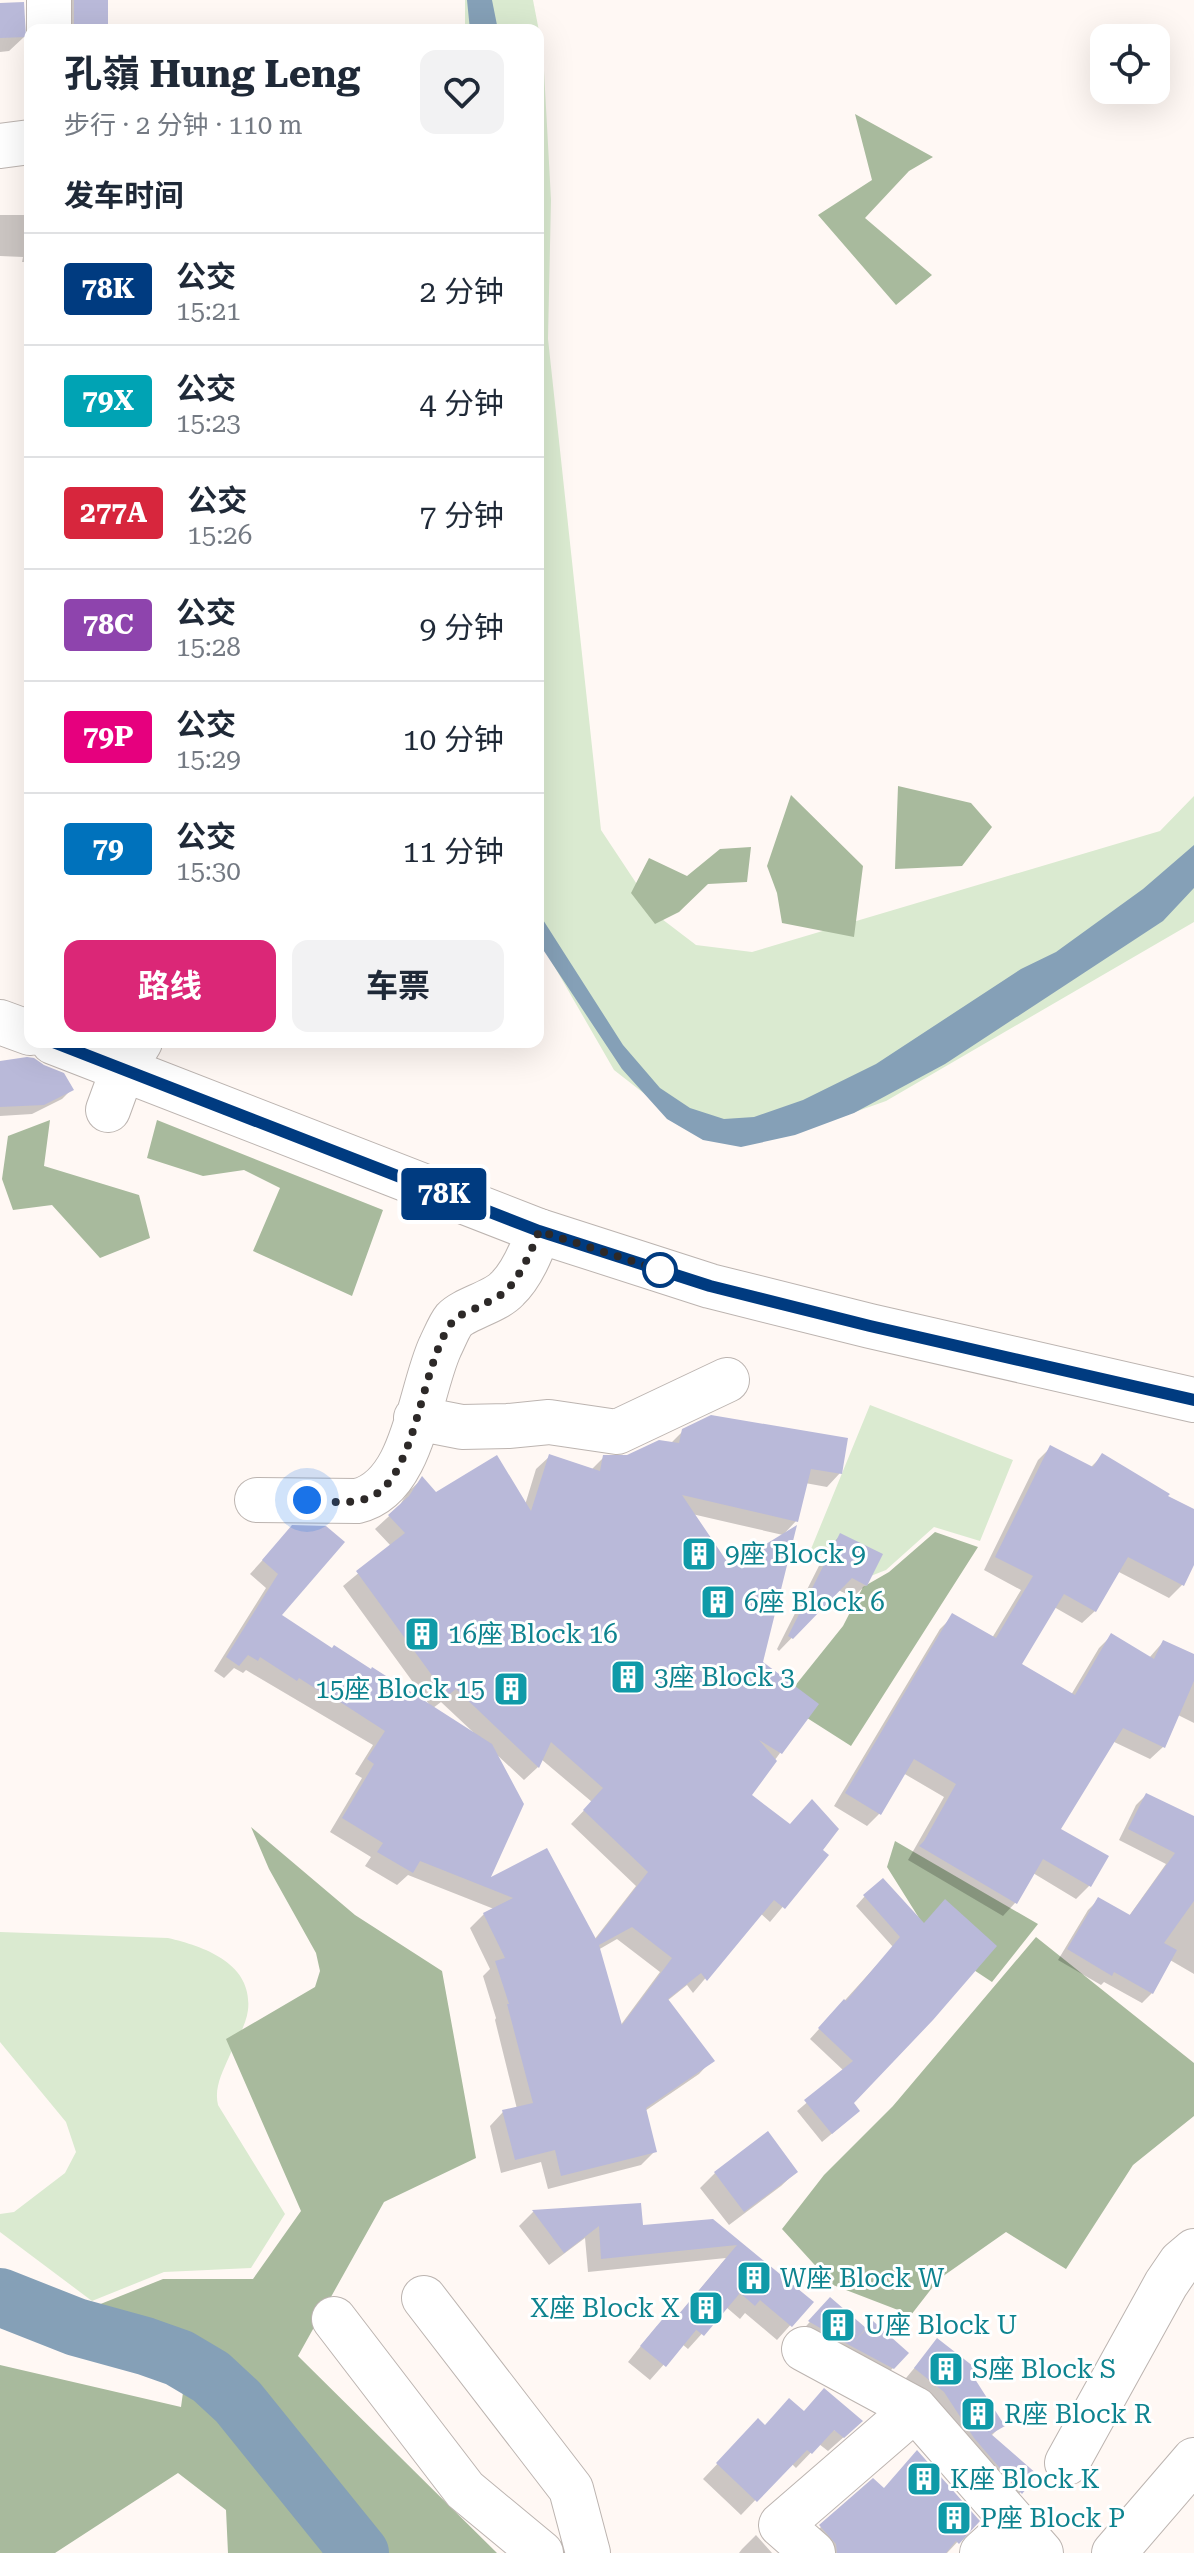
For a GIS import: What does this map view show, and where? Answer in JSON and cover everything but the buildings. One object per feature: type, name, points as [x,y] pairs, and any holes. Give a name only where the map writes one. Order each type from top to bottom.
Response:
[{"type":"main road","points":[[49,0],[49,24]]},
{"type":"main road","points":[[0,146],[24,143]]},
{"type":"main road","points":[[0,1022],[24,1031]]},
{"type":"main road","points":[[87,1048],[132,1056],[539,1231],[710,1286],[870,1326],[1190,1398]]},
{"type":"main road","points":[[108,1110],[132,1056]]},
{"type":"main road","points":[[257,1500],[357,1501],[371,1498],[390,1481],[398,1468],[439,1349],[455,1319],[507,1290],[533,1248],[539,1231]]},
{"type":"main road","points":[[416,1418],[462,1427],[549,1422],[617,1432],[727,1380]]},
{"type":"main road","points":[[1067,2463],[1166,2284],[1181,2262],[1194,2251]]},
{"type":"main road","points":[[424,2298],[571,2489],[588,2553]]},
{"type":"main road","points":[[334,2319],[465,2490],[541,2553]]},
{"type":"main road","points":[[804,2349],[915,2409],[1028,2538],[982,2553]]},
{"type":"main road","points":[[813,2553],[781,2525],[915,2409]]},
{"type":"main road","points":[[1114,2553],[1194,2460]]},
{"type":"green space","points":[[465,0],[533,0],[538,24],[465,24]]},
{"type":"green space","points":[[544,70],[551,200],[548,339],[601,830],[658,916],[696,945],[752,952],[1160,831],[1194,796],[1194,922],[886,1101],[790,1135],[692,1131],[614,1070],[544,948]]},
{"type":"green space","points":[[855,114],[933,157],[909,171],[865,218],[932,275],[896,305],[818,215],[872,180]]},
{"type":"green space","points":[[898,786],[971,803],[992,827],[962,866],[895,869]]},
{"type":"green space","points":[[791,795],[863,866],[854,937],[782,923],[777,893],[767,866]]},
{"type":"green space","points":[[751,847],[747,882],[708,884],[679,912],[655,924],[631,893],[649,858],[687,876],[720,849]]},
{"type":"green space","points":[[50,1120],[44,1166],[139,1195],[150,1238],[100,1258],[52,1205],[13,1210],[2,1179],[8,1136]]},
{"type":"green space","points":[[157,1120],[383,1210],[352,1296],[253,1251],[280,1188],[244,1170],[203,1176],[147,1158]]},
{"type":"green space","points":[[870,1405],[1013,1460],[980,1541],[934,1527],[886,1570],[863,1579],[811,1549]]},
{"type":"green space","points":[[935,1532],[978,1547],[851,1746],[782,1702],[843,1626],[863,1587],[889,1572]]},
{"type":"green space","points":[[251,1827],[355,1915],[442,1971],[476,2158],[384,2202],[298,2356],[497,2553],[228,2553],[226,2510],[178,2473],[55,2553],[0,2553],[0,2365],[181,2407],[188,2356],[98,2305],[163,2279],[253,2279],[301,2211],[226,2039],[315,1987],[320,1971],[316,1953],[269,1869]]},
{"type":"green space","points":[[895,1841],[1038,1924],[992,1982],[936,1945],[887,1867]]},
{"type":"green space","points":[[0,1932],[168,1938],[211,1953],[235,1969],[248,1994],[248,2010],[219,2081],[218,2105],[285,2214],[251,2268],[164,2272],[92,2301],[0,2232],[0,2214],[14,2212],[65,2173],[76,2152],[66,2122],[0,2042]]},
{"type":"green space","points":[[1036,1937],[1194,2063],[1194,2116],[1133,2165],[1066,2269],[1006,2232],[939,2279],[911,2315],[833,2285],[782,2229],[824,2175],[893,2106]]},
{"type":"water","points":[[467,0],[492,0],[497,24],[469,24]]},
{"type":"water","points":[[1194,845],[1194,888],[1163,921],[945,1064],[854,1113],[795,1135],[741,1147],[703,1140],[667,1119],[622,1069],[544,951],[544,921],[623,1045],[660,1088],[690,1108],[724,1119],[754,1117],[803,1100],[876,1064],[1021,969],[1056,952],[1143,889]]},
{"type":"waterway","points":[[0,2297],[76,2327],[179,2358],[211,2377],[238,2402],[360,2553]]},
{"type":"bus line","name":"78K","points":[[68,1048],[539,1231],[710,1286],[1194,1400]]},
{"type":"place","name":"9座 Block 9","points":[[699,1554]]},
{"type":"place","name":"6座 Block 6","points":[[718,1602]]},
{"type":"place","name":"16座 Block 16","points":[[422,1634]]},
{"type":"place","name":"3座 Block 3","points":[[628,1677]]},
{"type":"place","name":"15座 Block 15","points":[[511,1689]]},
{"type":"place","name":"W座 Block W","points":[[754,2278]]},
{"type":"place","name":"X座 Block X","points":[[706,2308]]},
{"type":"place","name":"U座 Block U","points":[[838,2325]]},
{"type":"place","name":"S座 Block S","points":[[946,2369]]},
{"type":"place","name":"R座 Block R","points":[[978,2414]]},
{"type":"place","name":"K座 Block K","points":[[924,2479]]},
{"type":"place","name":"P座 Block P","points":[[954,2518]]},
{"type":"route","points":[[307,1500],[357,1501],[371,1498],[390,1481],[414,1426],[439,1349],[455,1319],[507,1290],[533,1248],[539,1231],[660,1270]]}]
